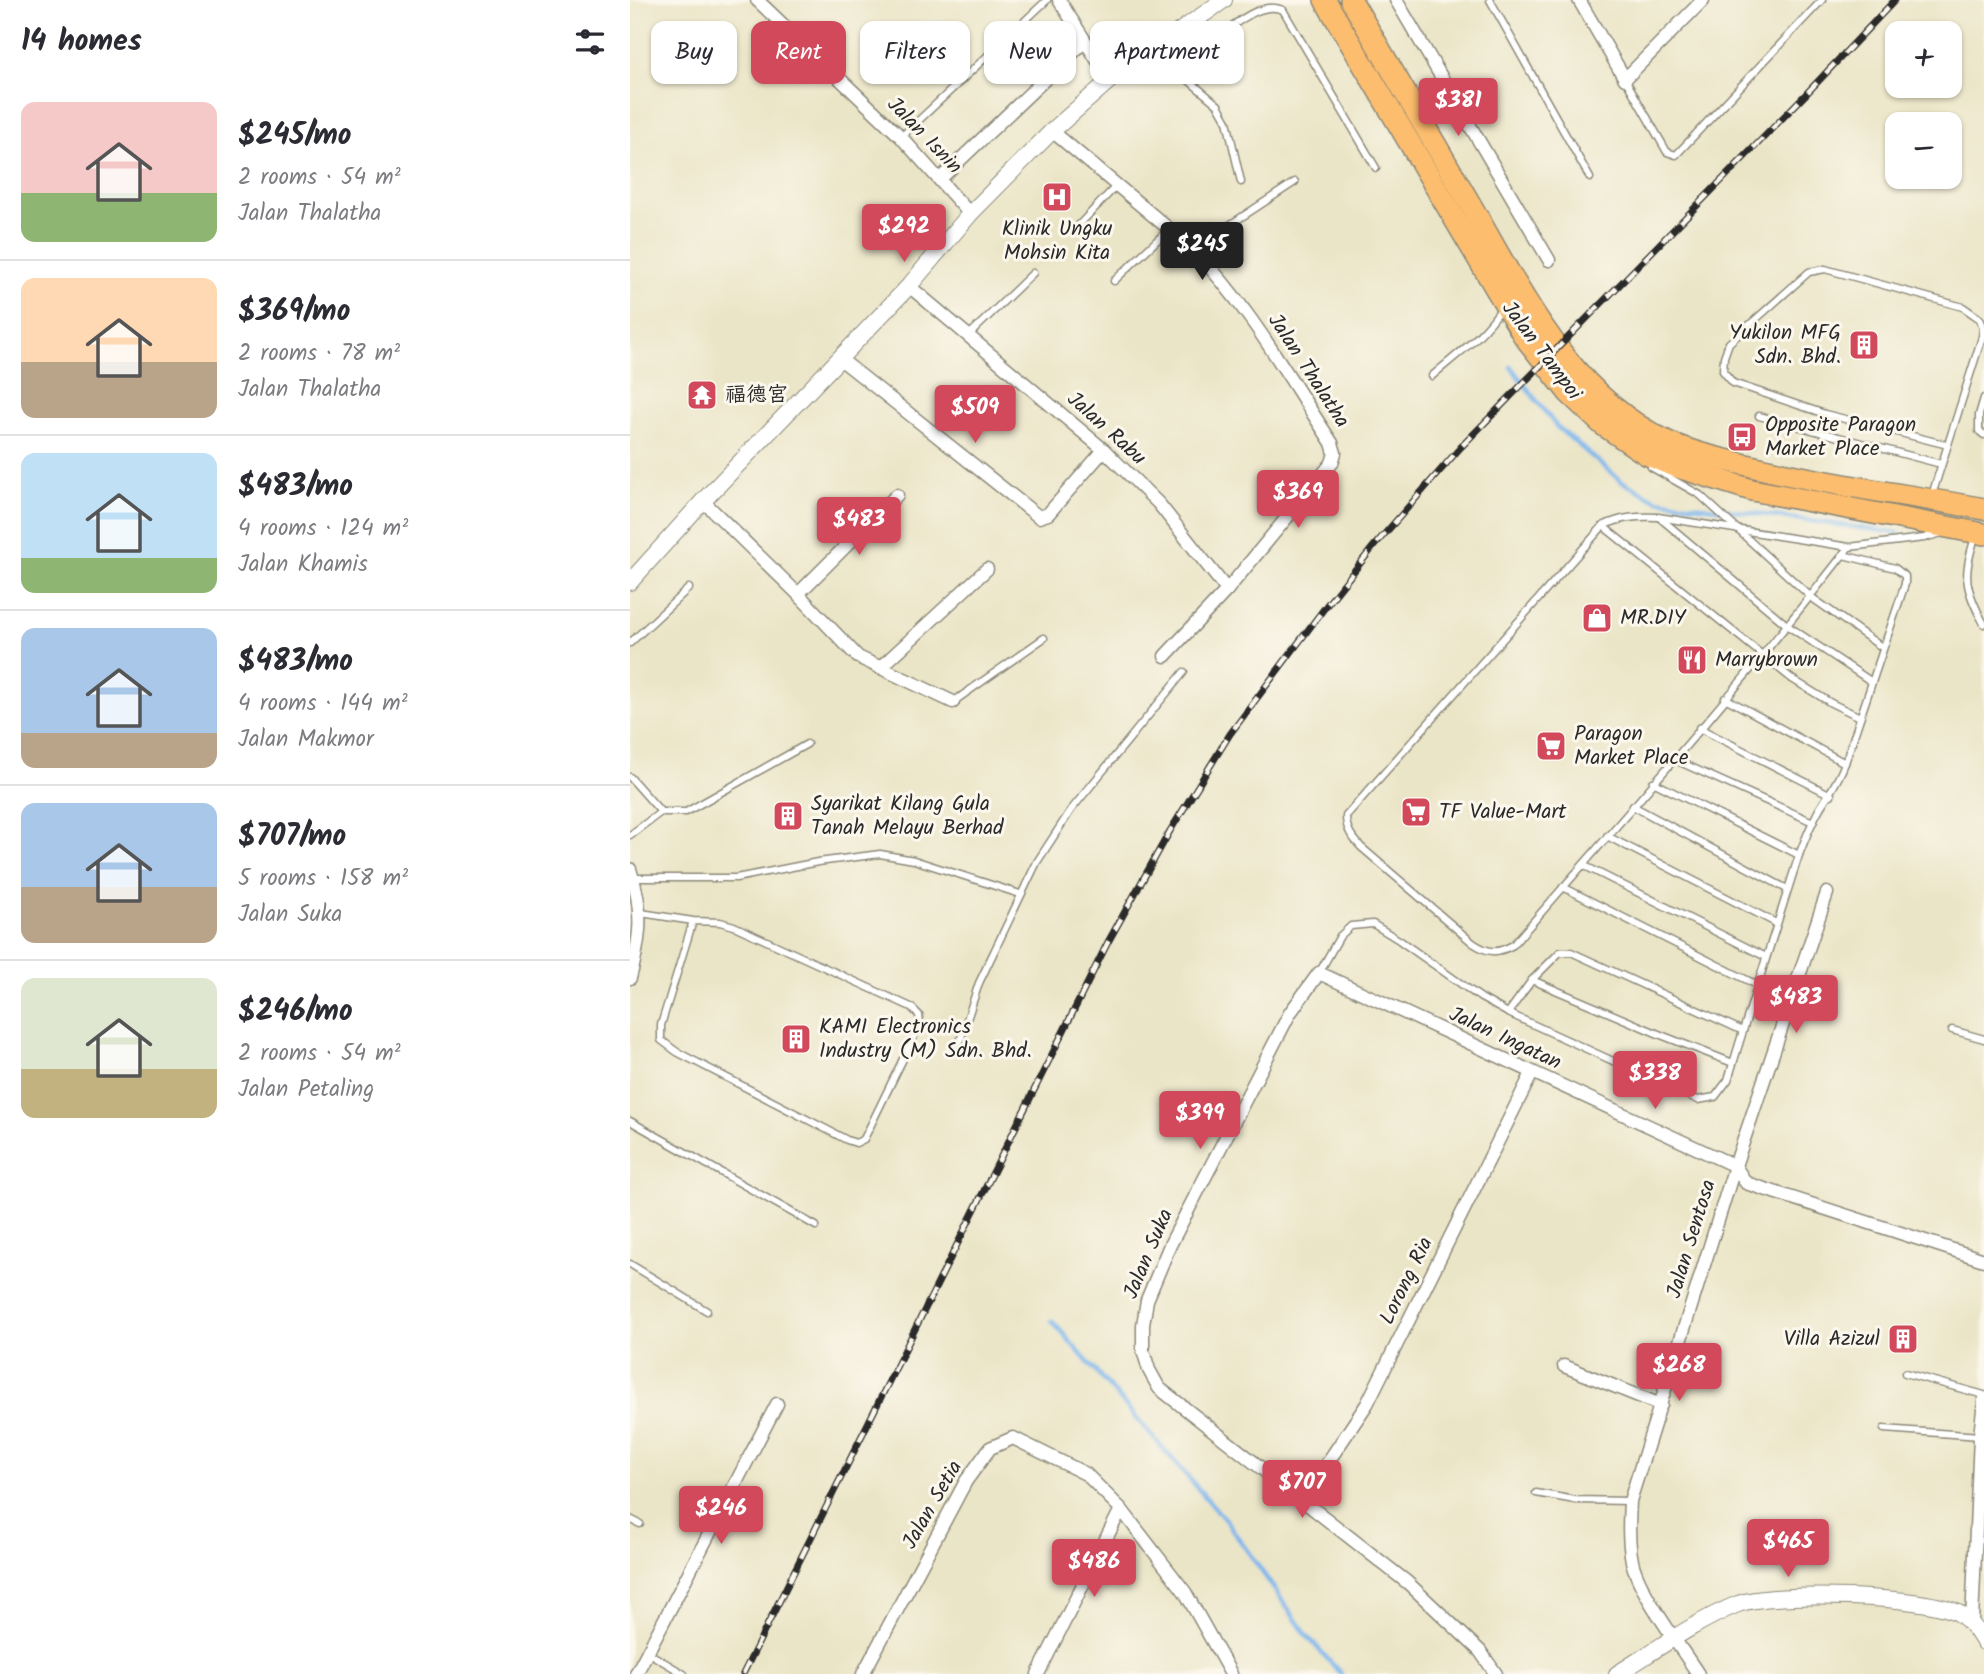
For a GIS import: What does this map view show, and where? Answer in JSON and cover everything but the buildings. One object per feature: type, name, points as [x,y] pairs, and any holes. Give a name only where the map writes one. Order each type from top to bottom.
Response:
[{"type":"main road","name":"Jalan Tampoi","points":[[1325,0],[1524,336],[1569,393],[1602,424],[1646,454],[1671,466],[1752,490],[1982,536]]},
{"type":"main road","name":"Jalan Tampoi","points":[[1351,0],[1541,325],[1583,377],[1638,425],[1669,442],[1716,458],[1797,477],[1984,509]]},
{"type":"street","name":"Jalan Isnin","points":[[757,0],[901,136],[970,214]]},
{"type":"street","points":[[1059,0],[1090,51]]},
{"type":"street","points":[[1193,21],[1224,0]]},
{"type":"street","points":[[1396,0],[1549,260]]},
{"type":"street","points":[[1579,0],[1625,79],[1703,0]]},
{"type":"street","points":[[940,179],[1084,42]]},
{"type":"street","points":[[630,582],[703,501],[909,286],[970,214],[1052,131],[1105,84]]},
{"type":"street","name":"Jalan Thalatha","points":[[1052,131],[1193,249],[1242,305],[1332,443],[1335,453],[1332,463],[1227,590],[1166,656]]},
{"type":"street","name":"Jalan Rabu","points":[[909,286],[1104,450],[1159,504],[1227,590]]},
{"type":"street","points":[[839,359],[1039,517],[1048,514],[1104,450]]},
{"type":"street","points":[[798,594],[897,495]]},
{"type":"street","points":[[703,501],[858,657],[953,702]]},
{"type":"street","points":[[880,668],[987,569]]},
{"type":"street","points":[[630,978],[641,913],[632,873]]},
{"type":"street","name":"Jalan Sentosa","points":[[1698,1674],[1639,1581],[1632,1562],[1630,1501],[1735,1166],[1827,893]]},
{"type":"street","name":"Jalan Ingatan","points":[[1319,973],[1735,1166],[1746,1183],[1984,1261]]},
{"type":"street","name":"Jalan Suka","points":[[1319,973],[1290,1013],[1170,1245],[1147,1300],[1143,1350],[1149,1370],[1160,1388],[1303,1499],[1445,1615],[1480,1651],[1496,1674]]},
{"type":"street","name":"Lorong Ria","points":[[1303,1499],[1367,1404],[1532,1073]]},
{"type":"street","points":[[1564,1366],[1661,1405]]},
{"type":"street","points":[[636,1674],[777,1404]]},
{"type":"street","points":[[1972,1622],[1983,1409]]},
{"type":"street","name":"Jalan Setia","points":[[863,1674],[966,1481],[990,1448],[1013,1438],[1086,1474],[1121,1509],[1185,1592],[1231,1674]]},
{"type":"street","points":[[1038,1674],[1121,1509]]},
{"type":"street","points":[[1617,1674],[1739,1603],[1781,1598],[1896,1599],[1942,1606],[1960,1613],[1972,1622],[1984,1642]]},
{"type":"lane","points":[[901,136],[1047,0]]},
{"type":"lane","points":[[1490,0],[1590,178]]},
{"type":"lane","points":[[1625,79],[1667,152],[1676,155],[1822,0]]},
{"type":"lane","points":[[1200,16],[1212,35],[1219,36],[1264,6],[1274,5],[1283,10],[1376,168]]},
{"type":"lane","points":[[1193,84],[1218,105],[1227,121],[1241,182]]},
{"type":"lane","points":[[1193,249],[1295,182]]},
{"type":"lane","points":[[1075,229],[1117,185]]},
{"type":"lane","points":[[1114,281],[1169,229]]},
{"type":"lane","points":[[1931,499],[1971,375],[1983,328],[1980,319],[1963,307],[1825,269],[1809,272],[1729,343],[1723,371],[1733,383],[1825,414],[1948,445]]},
{"type":"lane","points":[[968,335],[1033,273]]},
{"type":"lane","points":[[1432,376],[1476,339],[1492,323],[1504,304]]},
{"type":"lane","points":[[1984,398],[1979,415],[1979,431],[1984,435]]},
{"type":"lane","points":[[1759,416],[1941,464]]},
{"type":"lane","points":[[1618,434],[1630,454]]},
{"type":"lane","points":[[1641,461],[1700,495],[1811,597],[1883,648]]},
{"type":"lane","points":[[1849,547],[1788,626],[1513,944],[1501,952],[1486,951],[1473,943],[1361,847],[1346,825],[1346,816],[1603,526],[1637,516],[1658,517],[1849,547],[1924,538],[1954,530]]},
{"type":"lane","points":[[1658,517],[1788,626],[1872,681]]},
{"type":"lane","points":[[1603,526],[1792,679],[1860,717]]},
{"type":"lane","points":[[1982,536],[1966,569],[1973,603],[1984,624]]},
{"type":"lane","points":[[1319,973],[1340,936],[1351,926],[1373,924],[1481,998],[1508,1013],[1698,1100],[1715,1097],[1728,1080],[1787,889],[1813,822],[1845,763],[1905,584],[1905,576],[1895,568],[1843,555]]},
{"type":"lane","points":[[630,643],[689,588]]},
{"type":"lane","points":[[953,702],[1044,638]]},
{"type":"lane","points":[[960,1041],[979,983],[1020,894],[1070,810],[1184,672]]},
{"type":"lane","points":[[1725,698],[1845,763]]},
{"type":"lane","points":[[1699,728],[1830,794]]},
{"type":"lane","points":[[630,835],[661,812],[686,812],[807,744]]},
{"type":"lane","points":[[1673,759],[1813,822]]},
{"type":"lane","points":[[630,777],[661,812]]},
{"type":"lane","points":[[1653,782],[1800,855]]},
{"type":"lane","points":[[1633,806],[1787,889]]},
{"type":"lane","points":[[1607,836],[1776,923]]},
{"type":"lane","points":[[632,873],[736,878],[880,854],[914,860],[1020,894]]},
{"type":"lane","points":[[1583,864],[1766,957]]},
{"type":"lane","points":[[1563,887],[1757,985]]},
{"type":"lane","points":[[641,913],[720,922],[762,937],[911,1007],[919,1015],[920,1024],[864,1139],[856,1143],[847,1140],[677,1052],[661,1040],[661,1025],[693,921]]},
{"type":"lane","points":[[1508,1013],[1532,980],[1560,952],[1571,952],[1743,1031]]},
{"type":"lane","points":[[1532,980],[1733,1063]]},
{"type":"lane","points":[[1952,1030],[1984,1040]]},
{"type":"lane","points":[[630,1121],[816,1226]]},
{"type":"lane","points":[[630,1264],[707,1311]]},
{"type":"lane","points":[[1905,1373],[1984,1395]]},
{"type":"lane","points":[[1884,1429],[1980,1436]]},
{"type":"lane","points":[[1536,1493],[1575,1500],[1630,1501]]},
{"type":"lane","points":[[630,1519],[640,1524]]},
{"type":"lane","points":[[647,1652],[684,1674]]},
{"type":"waterway","points":[[1511,367],[1556,426],[1621,481],[1657,500],[1898,533]]},
{"type":"waterway","points":[[1052,1321],[1227,1522],[1308,1637],[1341,1674]]},
{"type":"railway","points":[[743,1674],[1108,942],[1170,831],[1230,734],[1374,546],[1460,448],[1895,0]]},
{"type":"place","name":"Klinik Ungku Mohsin Kita","points":[[1057,197]]},
{"type":"place","name":"Yukilon MFG Sdn. Bhd.","points":[[1864,345]]},
{"type":"place","name":"福德宫","points":[[702,395]]},
{"type":"place","name":"Opposite Paragon Market Place","points":[[1742,437]]},
{"type":"place","name":"MR.DIY","points":[[1597,618]]},
{"type":"place","name":"Marrybrown","points":[[1692,660]]},
{"type":"place","name":"Paragon Market Place","points":[[1551,746]]},
{"type":"place","name":"TF Value-Mart","points":[[1416,812]]},
{"type":"place","name":"Syarikat Kilang Gula Tanah Melayu Berhad","points":[[788,816]]},
{"type":"place","name":"KAMI Electronics Industry (M) Sdn. Bhd.","points":[[796,1039]]},
{"type":"place","name":"Villa Azizul","points":[[1903,1339]]}]
